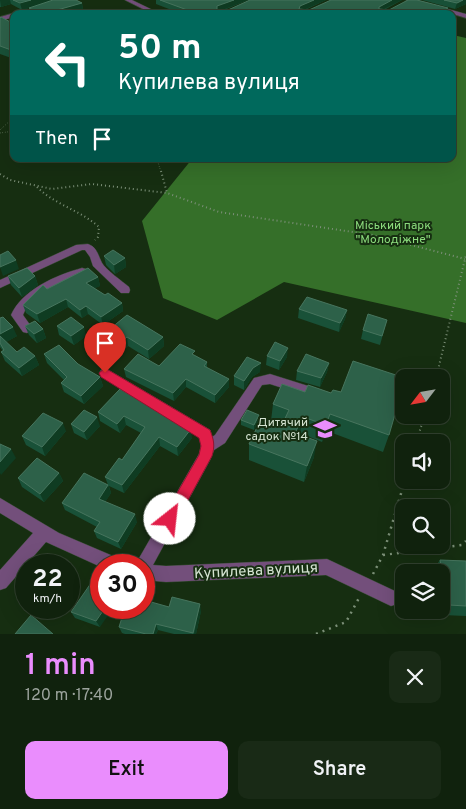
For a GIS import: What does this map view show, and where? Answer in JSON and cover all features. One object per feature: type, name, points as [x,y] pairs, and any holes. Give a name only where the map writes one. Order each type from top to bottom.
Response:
[{"type":"street","points":[[32,10],[66,0]]},
{"type":"street","points":[[128,0],[147,10]]},
{"type":"street","points":[[407,1],[449,10]]},
{"type":"street","points":[[139,7],[153,2]]},
{"type":"street","points":[[0,284],[80,247],[88,247],[95,256],[97,264],[126,290]]},
{"type":"street","points":[[27,329],[17,315],[19,308],[33,295],[97,264]]},
{"type":"street","points":[[105,373],[205,434],[208,446],[205,456],[151,554]]},
{"type":"street","points":[[208,446],[220,439],[258,381],[270,379],[320,395]]},
{"type":"street","points":[[0,505],[44,532],[91,554]]},
{"type":"street","points":[[0,582],[44,532]]},
{"type":"street","name":"Купилева вулиця","points":[[155,573],[327,567],[391,598]]},
{"type":"path","points":[[0,132],[10,121]]},
{"type":"path","points":[[158,162],[167,193]]},
{"type":"path","points":[[0,174],[10,180],[52,189],[102,184],[167,193],[219,212],[373,235],[465,259]]},
{"type":"path","points":[[36,186],[44,196],[91,218],[99,227],[98,237],[88,247]]},
{"type":"path","points":[[438,369],[466,255]]},
{"type":"path","points":[[316,634],[346,622],[383,555],[402,489]]},
{"type":"path","points":[[383,555],[462,545],[466,541]]},
{"type":"green space","name":"Міський парк \"Молодіжне\"","points":[[456,36],[466,38],[466,323],[284,282],[217,320],[163,298],[142,221],[190,162],[456,162]]},
{"type":"building","points":[[13,0],[31,0],[20,3]]},
{"type":"building","points":[[53,0],[76,0],[82,3],[57,10],[33,10],[29,8]]},
{"type":"building","points":[[160,0],[234,0],[217,6],[217,10],[187,10]]},
{"type":"building","points":[[250,0],[314,0],[300,6],[299,9],[309,10],[228,10]]},
{"type":"building","points":[[331,0],[392,0],[379,7],[379,9],[389,10],[309,10]]},
{"type":"building","points":[[408,0],[417,0],[448,8],[445,10],[389,10]]},
{"type":"building","points":[[444,0],[463,0],[457,3]]},
{"type":"building","points":[[0,18],[10,22],[10,50],[0,46]]},
{"type":"building","points":[[113,250],[125,258],[114,265],[104,256]]},
{"type":"building","points":[[8,251],[16,260],[0,267],[0,255]]},
{"type":"building","points":[[27,268],[35,276],[19,288],[8,276]]},
{"type":"building","points":[[88,268],[98,277],[86,283],[105,295],[108,293],[122,303],[101,317],[86,306],[80,310],[66,299],[37,314],[23,305],[43,285],[47,289]]},
{"type":"building","points":[[307,297],[347,310],[340,323],[299,309]]},
{"type":"building","points":[[368,314],[387,320],[382,336],[363,330]]},
{"type":"building","points":[[127,315],[163,337],[148,350],[127,337],[103,356],[88,347]]},
{"type":"building","points":[[3,317],[13,327],[0,334],[0,318]]},
{"type":"building","points":[[71,317],[84,327],[71,336],[57,326]]},
{"type":"building","points":[[35,321],[43,329],[34,334],[25,326]]},
{"type":"building","points":[[0,336],[17,352],[24,347],[35,356],[19,368],[1,352],[4,350],[0,343]]},
{"type":"building","points":[[275,342],[288,348],[280,361],[267,356]]},
{"type":"building","points":[[180,344],[195,351],[192,354],[207,362],[204,366],[229,379],[215,395],[186,379],[173,393],[124,369],[138,354],[159,366]]},
{"type":"building","points":[[59,345],[78,364],[100,377],[81,396],[61,383],[67,377],[44,354]]},
{"type":"building","points":[[306,354],[329,363],[321,378],[297,371]]},
{"type":"building","points":[[247,357],[261,363],[253,368],[244,381],[234,376]]},
{"type":"building","points":[[353,361],[395,375],[395,414],[389,435],[330,414],[326,425],[303,417],[295,433],[317,441],[307,466],[249,444],[261,419],[281,427],[289,410],[273,404],[282,384],[305,392],[308,385],[331,393],[333,390],[341,392]]},
{"type":"building","points":[[120,389],[191,429],[177,447],[159,437],[122,485],[105,477],[119,458],[122,460],[145,427],[124,416],[117,424],[98,412]]},
{"type":"building","points":[[84,410],[97,417],[84,432],[71,424]]},
{"type":"building","points":[[247,410],[259,415],[254,425],[241,420]]},
{"type":"building","points":[[43,413],[63,423],[42,447],[22,436]]},
{"type":"building","points":[[0,444],[11,449],[0,462]]},
{"type":"building","points":[[37,458],[59,473],[40,494],[18,478]]},
{"type":"building","points":[[84,473],[108,485],[99,499],[135,514],[118,542],[94,531],[100,522],[62,503]]},
{"type":"building","points":[[440,560],[466,561],[466,606],[450,605],[450,564],[441,564]]},
{"type":"building","points":[[90,584],[90,619],[80,615],[80,599]]},
{"type":"building","points":[[172,597],[200,604],[193,633],[156,624],[153,634],[119,627],[122,619],[155,619],[155,603],[169,607]]},
{"type":"building","points":[[28,619],[36,619],[53,634],[15,634]]},
{"type":"place","name":"Дитячий садок №14","points":[[325,429]]},
{"type":"route","points":[[105,373],[205,434],[208,446],[205,456],[170,519]]}]
